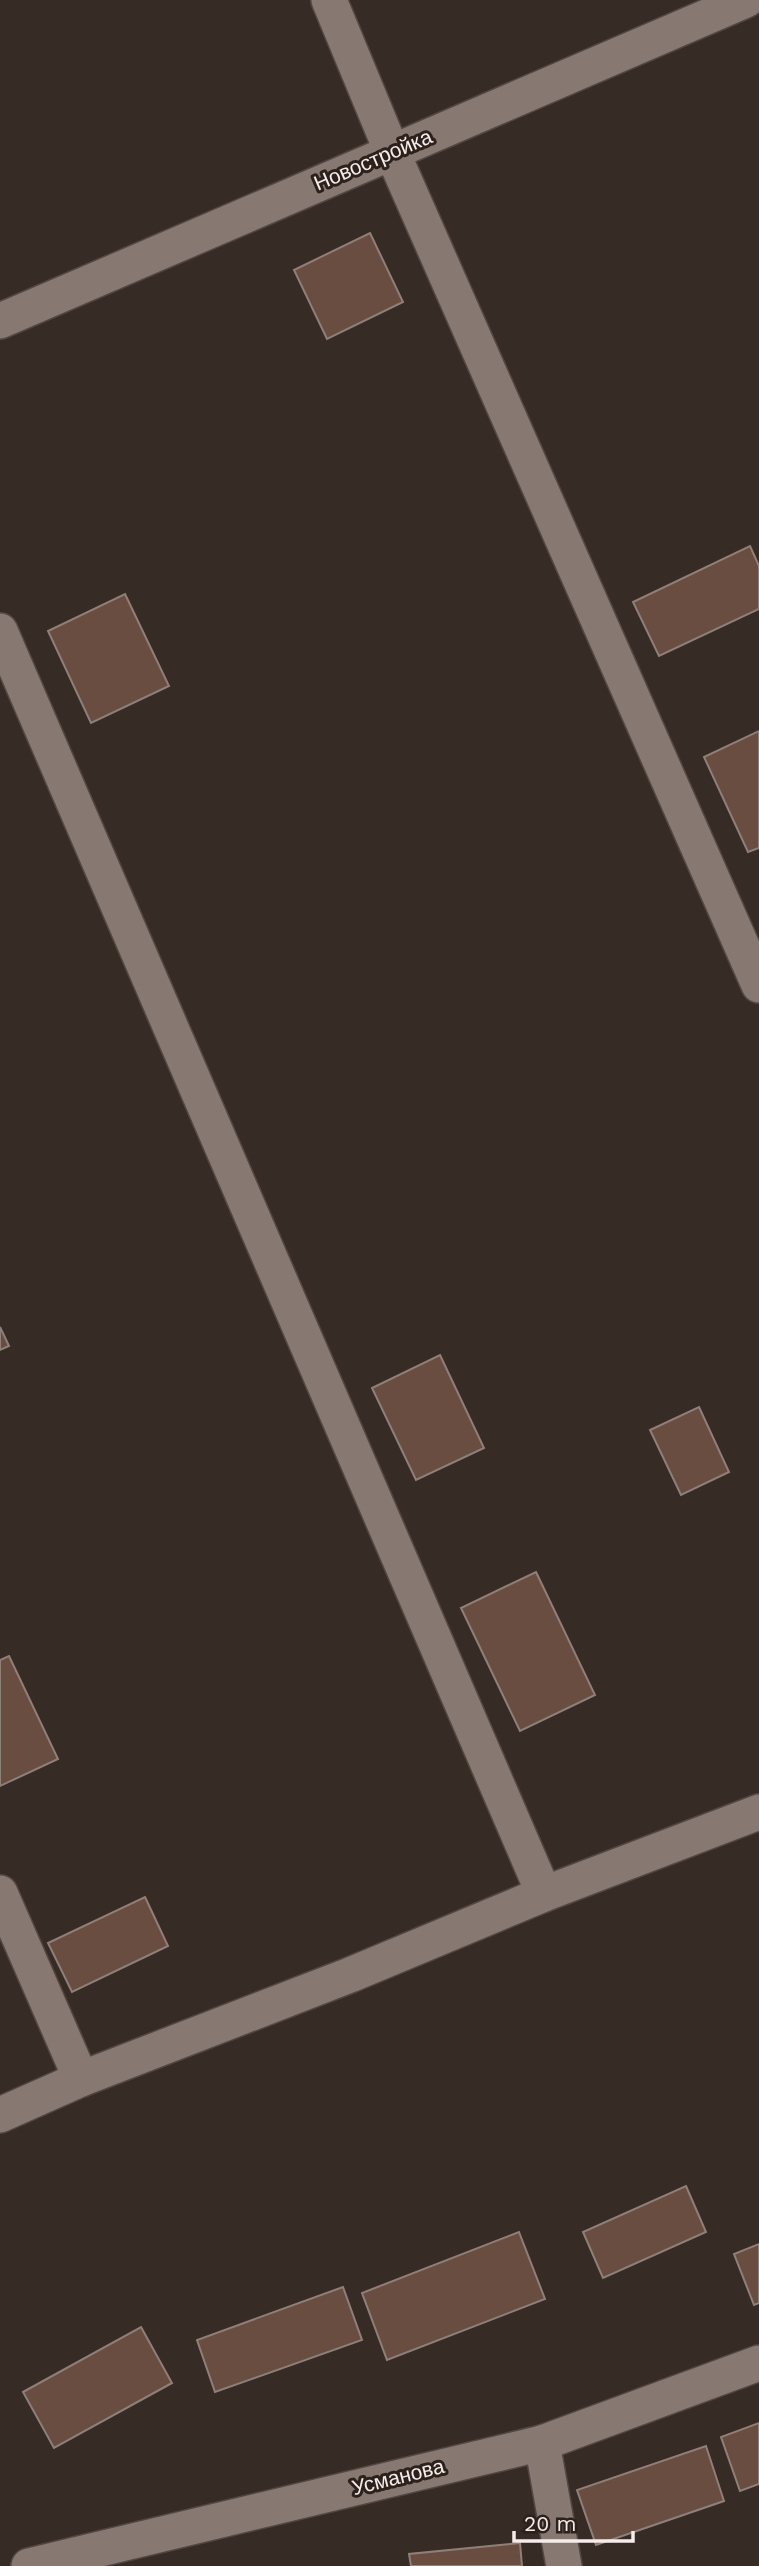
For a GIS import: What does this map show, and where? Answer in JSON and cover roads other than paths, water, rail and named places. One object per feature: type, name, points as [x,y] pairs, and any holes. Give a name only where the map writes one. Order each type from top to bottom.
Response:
[{"type":"street","points":[[329,0],[392,152],[759,985]]},
{"type":"street","name":"Новостройка","points":[[0,321],[746,0]]},
{"type":"street","points":[[0,631],[544,1894]]},
{"type":"street","points":[[0,2115],[80,2080],[350,1975],[544,1894],[759,1812]]},
{"type":"street","points":[[0,1893],[80,2080]]},
{"type":"street","name":"Усманова","points":[[29,2566],[542,2442],[759,2363]]},
{"type":"street","points":[[542,2442],[564,2566]]}]
